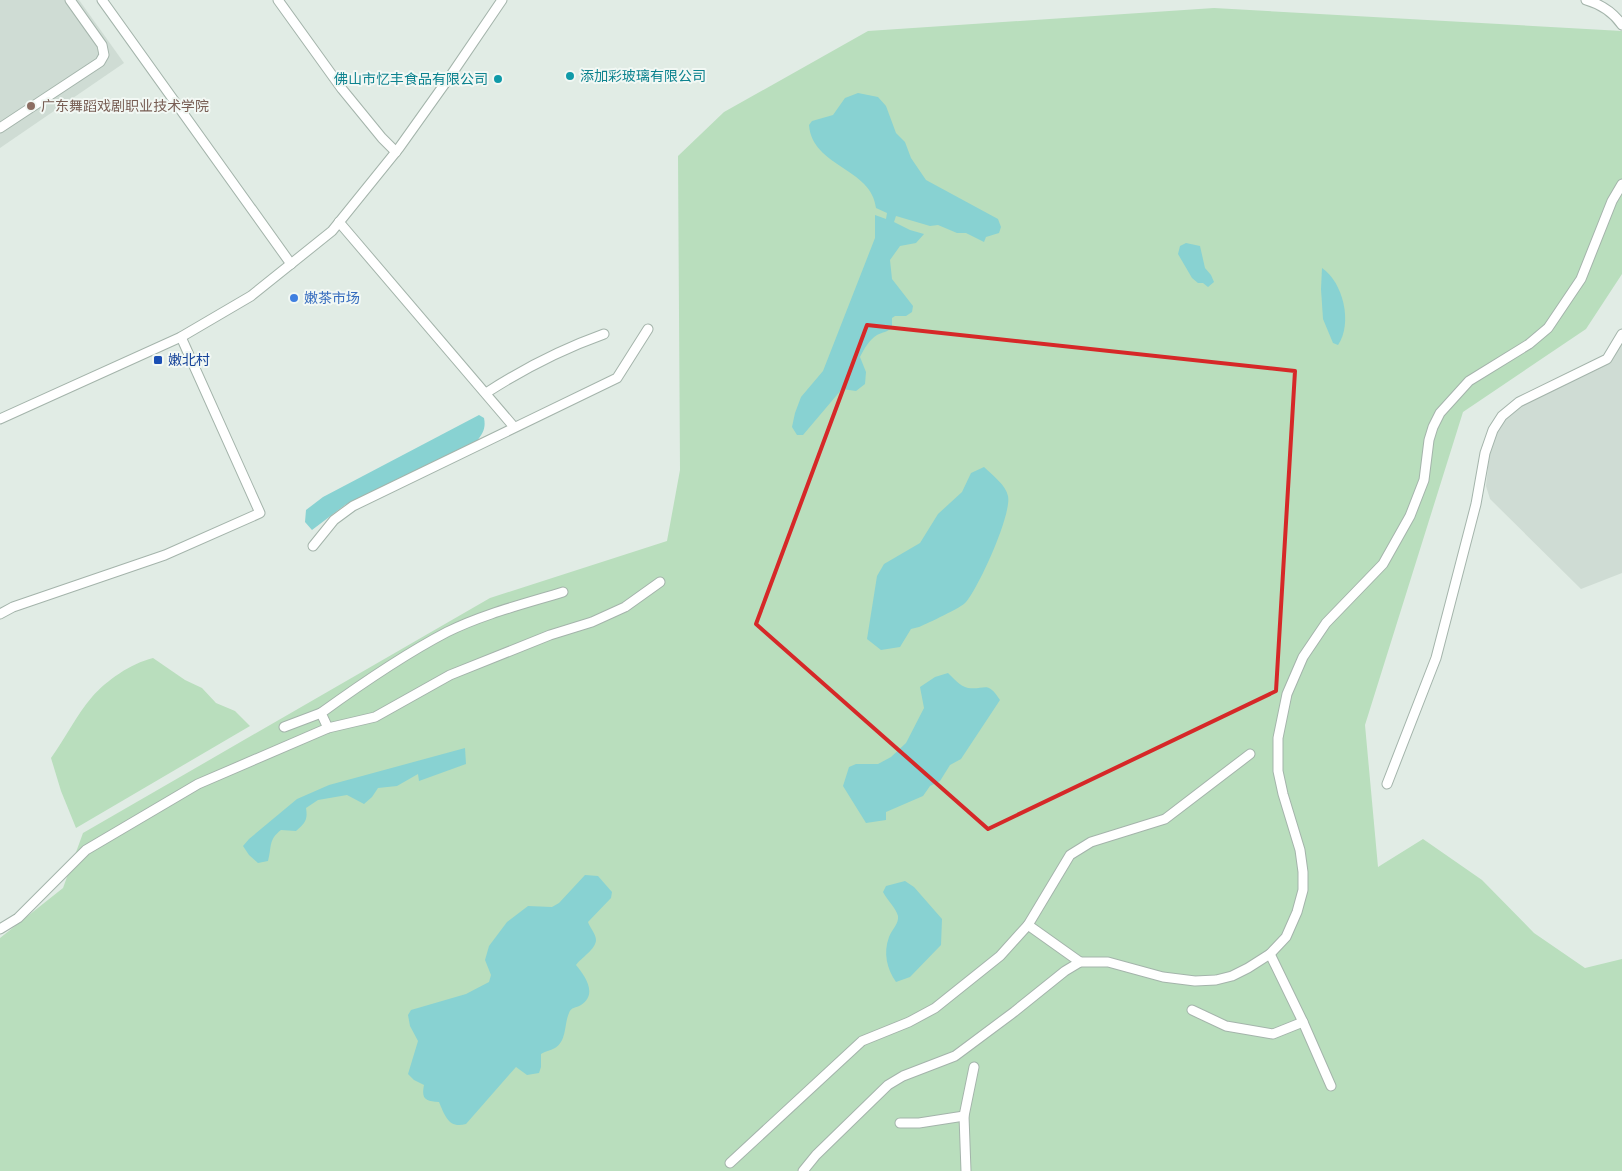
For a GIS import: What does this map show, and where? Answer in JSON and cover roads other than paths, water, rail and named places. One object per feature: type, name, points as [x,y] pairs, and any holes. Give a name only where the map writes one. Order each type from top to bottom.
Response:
[{"type":"street","points":[[0,128],[100,62],[104,55],[102,45],[70,0]]},
{"type":"street","points":[[102,0],[291,264]]},
{"type":"street","points":[[278,0],[342,89],[382,138],[396,152]]},
{"type":"street","points":[[0,419],[181,337],[251,296],[332,231],[396,152],[502,0]]},
{"type":"street","points":[[1586,0],[1598,3],[1618,19],[1622,25]]},
{"type":"street","points":[[803,1171],[816,1155],[888,1085],[904,1076],[955,1056],[1065,971],[1080,962],[1108,962],[1163,978],[1216,980],[1232,976],[1270,954],[1286,937],[1297,912],[1303,890],[1303,872],[1300,850],[1278,771],[1278,738],[1286,694],[1303,657],[1326,623],[1384,564],[1410,516],[1424,480],[1429,440],[1440,413],[1469,381],[1529,344],[1548,328],[1581,279],[1612,201],[1622,184]]},
{"type":"street","points":[[339,222],[514,427]]},
{"type":"street","points":[[314,546],[334,520],[352,506],[617,378],[648,328]]},
{"type":"street","points":[[486,393],[521,371],[584,341],[604,334]]},
{"type":"street","points":[[1387,784],[1436,658],[1476,504],[1485,453],[1493,430],[1502,416],[1519,402],[1607,359],[1622,334]]},
{"type":"street","points":[[0,614],[13,607],[165,555],[260,513],[181,337]]},
{"type":"street","points":[[0,929],[18,918],[86,850],[198,784],[328,728],[375,717],[450,675],[550,635],[592,622],[626,607],[660,582]]},
{"type":"street","points":[[284,727],[321,713],[366,680],[448,632],[491,614],[563,592]]},
{"type":"street","points":[[321,713],[328,728]]},
{"type":"street","points":[[730,1163],[862,1041],[909,1022],[935,1008],[1000,956],[1028,925],[1070,854],[1090,842],[1165,819],[1250,754]]},
{"type":"street","points":[[1028,925],[1080,962]]},
{"type":"street","points":[[1270,954],[1331,1086]]},
{"type":"street","points":[[1192,1010],[1226,1026],[1273,1034],[1303,1022]]},
{"type":"street","points":[[966,1171],[964,1116],[974,1067]]},
{"type":"street","points":[[900,1123],[919,1123],[964,1116]]},
{"type":"water","points":[[858,93],[878,97],[886,106],[896,133],[905,142],[911,158],[926,180],[998,219],[1001,227],[999,233],[986,237],[984,242],[966,233],[957,233],[938,225],[930,226],[896,216],[894,222],[924,234],[916,243],[900,246],[890,260],[892,279],[913,306],[912,312],[906,316],[895,316],[892,318],[892,328],[874,337],[865,348],[860,357],[866,372],[865,384],[856,391],[842,389],[803,435],[797,435],[792,427],[795,413],[801,397],[823,371],[875,238],[875,215],[886,219],[887,213],[876,208],[872,195],[864,184],[820,150],[813,139],[809,125],[812,121],[833,115],[845,98]]},
{"type":"water","points":[[1186,243],[1200,246],[1205,268],[1214,282],[1208,287],[1192,278],[1178,254],[1180,246]]},
{"type":"water","points":[[1322,268],[1335,283],[1344,304],[1345,326],[1338,345],[1333,343],[1323,319]]},
{"type":"water","points":[[479,415],[484,418],[485,425],[477,441],[345,505],[312,530],[305,522],[306,510],[323,497]]},
{"type":"water","points":[[984,467],[1005,488],[1008,496],[1008,505],[1000,533],[979,582],[963,605],[919,627],[911,629],[900,647],[881,650],[867,639],[877,576],[884,564],[920,543],[938,514],[962,492],[971,473]]},
{"type":"water","points":[[948,673],[965,687],[989,688],[1000,700],[961,759],[950,765],[940,781],[930,786],[923,796],[886,812],[886,820],[866,823],[843,786],[849,767],[856,764],[878,764],[891,757],[906,743],[924,708],[920,687],[935,677]]},
{"type":"water","points":[[465,748],[466,764],[419,781],[418,774],[397,786],[378,788],[364,804],[347,795],[318,800],[306,808],[307,816],[302,826],[296,831],[281,830],[274,837],[268,861],[258,863],[243,846],[297,799],[329,785]]},
{"type":"water","points":[[585,875],[598,876],[612,892],[611,898],[588,922],[596,940],[591,950],[576,965],[586,980],[589,996],[581,1005],[570,1011],[562,1041],[559,1045],[541,1054],[539,1073],[527,1075],[516,1067],[466,1124],[455,1125],[448,1120],[439,1102],[428,1100],[424,1097],[424,1085],[414,1080],[408,1074],[418,1041],[410,1026],[408,1015],[411,1010],[466,994],[489,982],[491,975],[485,960],[489,946],[507,922],[528,906],[552,907],[559,903]]},
{"type":"water","points":[[905,881],[914,887],[942,919],[941,945],[910,977],[896,982],[888,966],[886,949],[898,916],[883,892],[886,886]]},
{"type":"place","name":"添加彩玻璃有限公司","points":[[570,76]]},
{"type":"place","name":"佛山市忆丰食品有限公司","points":[[498,79]]},
{"type":"place","name":"广东舞蹈戏剧职业技术学院","points":[[31,106]]},
{"type":"place","name":"嫩茶市场","points":[[294,298]]},
{"type":"place","name":"嫩北村","points":[[158,360]]}]
